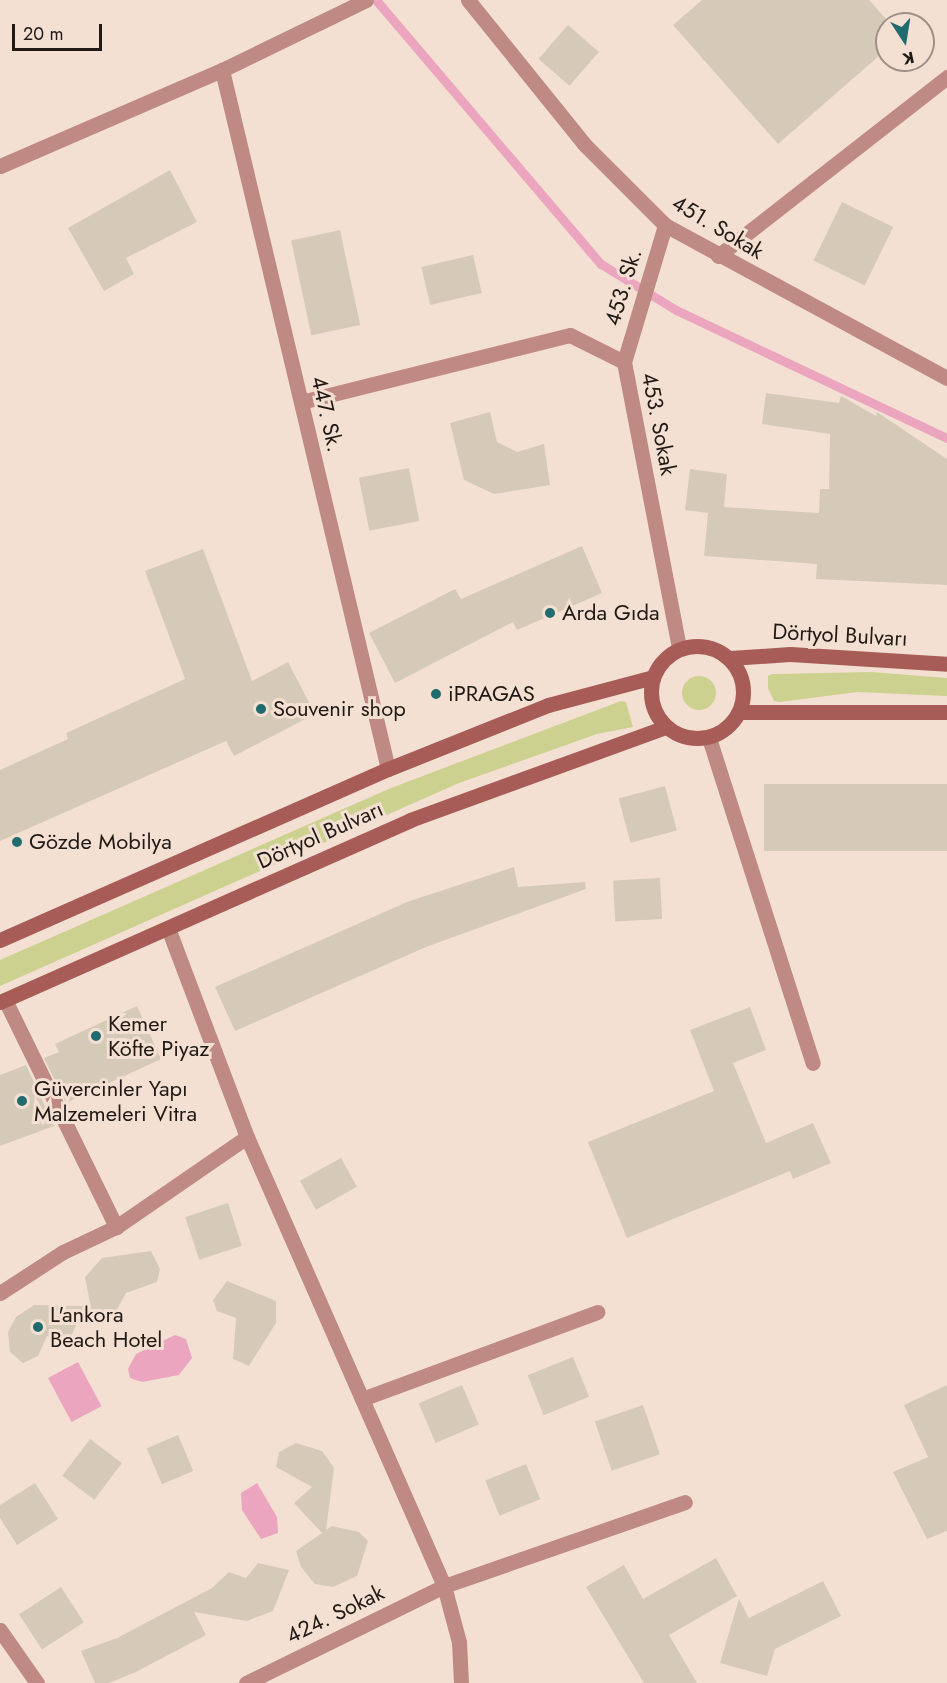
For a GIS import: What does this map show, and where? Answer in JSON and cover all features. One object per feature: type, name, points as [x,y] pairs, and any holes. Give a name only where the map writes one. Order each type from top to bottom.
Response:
[{"type":"main road","points":[[706,646],[730,658],[744,684],[740,712],[727,729],[709,738],[686,738],[666,727],[652,704],[653,677],[663,660],[679,648],[706,646]]},
{"type":"main road","name":"Dörtyol Bulvarı","points":[[730,658],[790,654],[947,664]]},
{"type":"main road","name":"Dörtyol Bulvarı","points":[[0,940],[388,769],[548,705],[653,677]]},
{"type":"main road","points":[[740,712],[947,712]]},
{"type":"main road","name":"Dörtyol Bulvarı","points":[[2,1001],[410,820],[666,727]]},
{"type":"street","name":"451. Sokak","points":[[468,0],[585,145],[664,225],[947,378]]},
{"type":"street","points":[[0,166],[222,70],[360,3]]},
{"type":"street","name":"447. Sk.","points":[[222,70],[388,769]]},
{"type":"street","points":[[718,256],[947,77]]},
{"type":"street","name":"453. Sk.","points":[[624,362],[664,225]]},
{"type":"street","name":"453. Sokak","points":[[301,402],[570,335],[624,362],[679,648]]},
{"type":"street","points":[[709,738],[813,1063]]},
{"type":"street","points":[[168,927],[247,1137],[444,1586],[459,1642],[461,1683]]},
{"type":"street","points":[[2,1001],[116,1227]]},
{"type":"street","points":[[0,1293],[63,1252],[116,1227],[247,1137]]},
{"type":"street","points":[[362,1399],[597,1312]]},
{"type":"street","name":"424. Sokak","points":[[246,1683],[444,1586],[685,1502]]},
{"type":"street","points":[[0,1630],[37,1683]]},
{"type":"green space","points":[[871,672],[947,678],[947,696],[857,692],[780,702],[774,701],[768,688],[768,676],[772,674]]},
{"type":"green space","points":[[699,676],[711,681],[716,693],[711,705],[699,710],[687,705],[682,693],[687,681]]},
{"type":"green space","points":[[621,701],[626,702],[633,727],[597,734],[459,783],[0,986],[0,960],[391,788]]},
{"type":"shaded area","points":[[175,1335],[186,1339],[192,1358],[179,1375],[142,1382],[130,1378],[128,1369],[136,1354]]},
{"type":"shaded area","points":[[78,1362],[101,1406],[71,1422],[48,1378]]},
{"type":"shaded area","points":[[257,1483],[277,1517],[278,1533],[261,1539],[242,1510],[241,1493]]},
{"type":"building","points":[[702,0],[869,0],[880,12],[875,12],[875,59],[778,144],[673,25]]},
{"type":"building","points":[[568,25],[599,52],[569,86],[538,59]]},
{"type":"building","points":[[170,170],[197,222],[126,258],[134,274],[104,291],[68,228]]},
{"type":"building","points":[[842,202],[893,227],[865,285],[814,260]]},
{"type":"building","points":[[340,230],[360,325],[311,335],[291,240]]},
{"type":"building","points":[[473,255],[482,293],[430,305],[421,267]]},
{"type":"building","points":[[766,393],[839,403],[841,396],[876,416],[877,412],[947,459],[947,585],[816,579],[817,564],[704,556],[708,513],[685,510],[690,469],[727,474],[724,507],[819,513],[820,489],[829,489],[830,434],[762,424]]},
{"type":"building","points":[[490,412],[497,442],[517,452],[544,444],[550,485],[494,494],[464,480],[450,423]]},
{"type":"building","points":[[409,468],[419,521],[369,531],[359,478]]},
{"type":"building","points":[[582,546],[602,593],[517,630],[513,622],[395,683],[369,633],[455,589],[461,599]]},
{"type":"building","points":[[203,549],[252,681],[288,662],[315,714],[234,756],[226,741],[0,841],[0,770],[68,739],[66,733],[185,679],[145,571]]},
{"type":"building","points":[[764,784],[947,784],[947,851],[764,851]]},
{"type":"building","points":[[665,786],[677,830],[631,843],[619,798]]},
{"type":"building","points":[[514,867],[518,887],[585,882],[586,889],[426,947],[235,1031],[215,987],[407,902]]},
{"type":"building","points":[[660,878],[662,919],[615,921],[613,880]]},
{"type":"building","points":[[137,1006],[161,1059],[66,1103],[44,1058],[59,1052],[55,1044]]},
{"type":"building","points":[[750,1007],[766,1050],[733,1063],[766,1143],[813,1123],[831,1163],[793,1179],[790,1171],[627,1238],[588,1142],[714,1091],[690,1030]]},
{"type":"building","name":"Güvercinler Yapı Malzemeleri Vitra","points":[[26,1065],[54,1126],[0,1146],[0,1075]]},
{"type":"building","points":[[341,1158],[357,1187],[316,1210],[300,1181]]},
{"type":"building","points":[[228,1203],[242,1246],[199,1260],[185,1217]]},
{"type":"building","points":[[151,1251],[160,1269],[157,1282],[126,1293],[114,1315],[91,1309],[85,1277],[102,1258]]},
{"type":"building","points":[[227,1281],[276,1301],[276,1323],[249,1366],[233,1359],[236,1318],[217,1311],[213,1300]]},
{"type":"building","points":[[34,1305],[84,1306],[68,1344],[47,1336],[38,1356],[23,1363],[10,1352],[8,1332],[16,1317]]},
{"type":"building","points":[[573,1357],[589,1397],[544,1415],[528,1375]]},
{"type":"building","points":[[462,1385],[479,1425],[436,1443],[419,1403]]},
{"type":"building","points":[[947,1385],[947,1531],[927,1539],[893,1472],[928,1457],[904,1405]]},
{"type":"building","points":[[643,1405],[660,1454],[612,1471],[595,1422]]},
{"type":"building","points":[[178,1435],[193,1471],[162,1484],[147,1448]]},
{"type":"building","points":[[90,1439],[122,1463],[94,1500],[62,1476]]},
{"type":"building","points":[[296,1443],[322,1451],[334,1468],[326,1530],[332,1526],[359,1532],[368,1541],[357,1576],[333,1587],[315,1584],[301,1567],[296,1551],[322,1533],[294,1503],[312,1487],[276,1467],[279,1452]]},
{"type":"building","points":[[526,1464],[540,1499],[499,1516],[485,1480]]},
{"type":"building","points":[[35,1483],[58,1519],[17,1545],[0,1518],[0,1505]]},
{"type":"building","points":[[716,1558],[737,1596],[669,1635],[697,1683],[644,1683],[586,1587],[624,1565],[643,1599]]},
{"type":"building","points":[[258,1563],[289,1570],[273,1611],[247,1621],[194,1612],[206,1635],[136,1672],[109,1683],[95,1683],[81,1651],[117,1638],[212,1588],[229,1572],[246,1578]]},
{"type":"building","points":[[823,1581],[841,1616],[775,1649],[767,1676],[720,1663],[739,1599],[749,1618]]},
{"type":"building","points":[[61,1587],[84,1622],[42,1649],[19,1614]]},
{"type":"waterway","points":[[376,0],[601,264],[676,310],[947,438]]},
{"type":"place","name":"Arda Gıda","points":[[550,613]]},
{"type":"place","name":"iPRAGAS","points":[[436,694]]},
{"type":"place","name":"Souvenir shop","points":[[261,709]]},
{"type":"place","name":"Gözde Mobilya","points":[[17,842]]},
{"type":"place","name":"Kemer Köfte Piyaz","points":[[96,1036]]},
{"type":"place","name":"Güvercinler Yapı Malzemeleri Vitra","points":[[22,1101]]},
{"type":"place","name":"L'ankora Beach Hotel","points":[[38,1327]]}]
